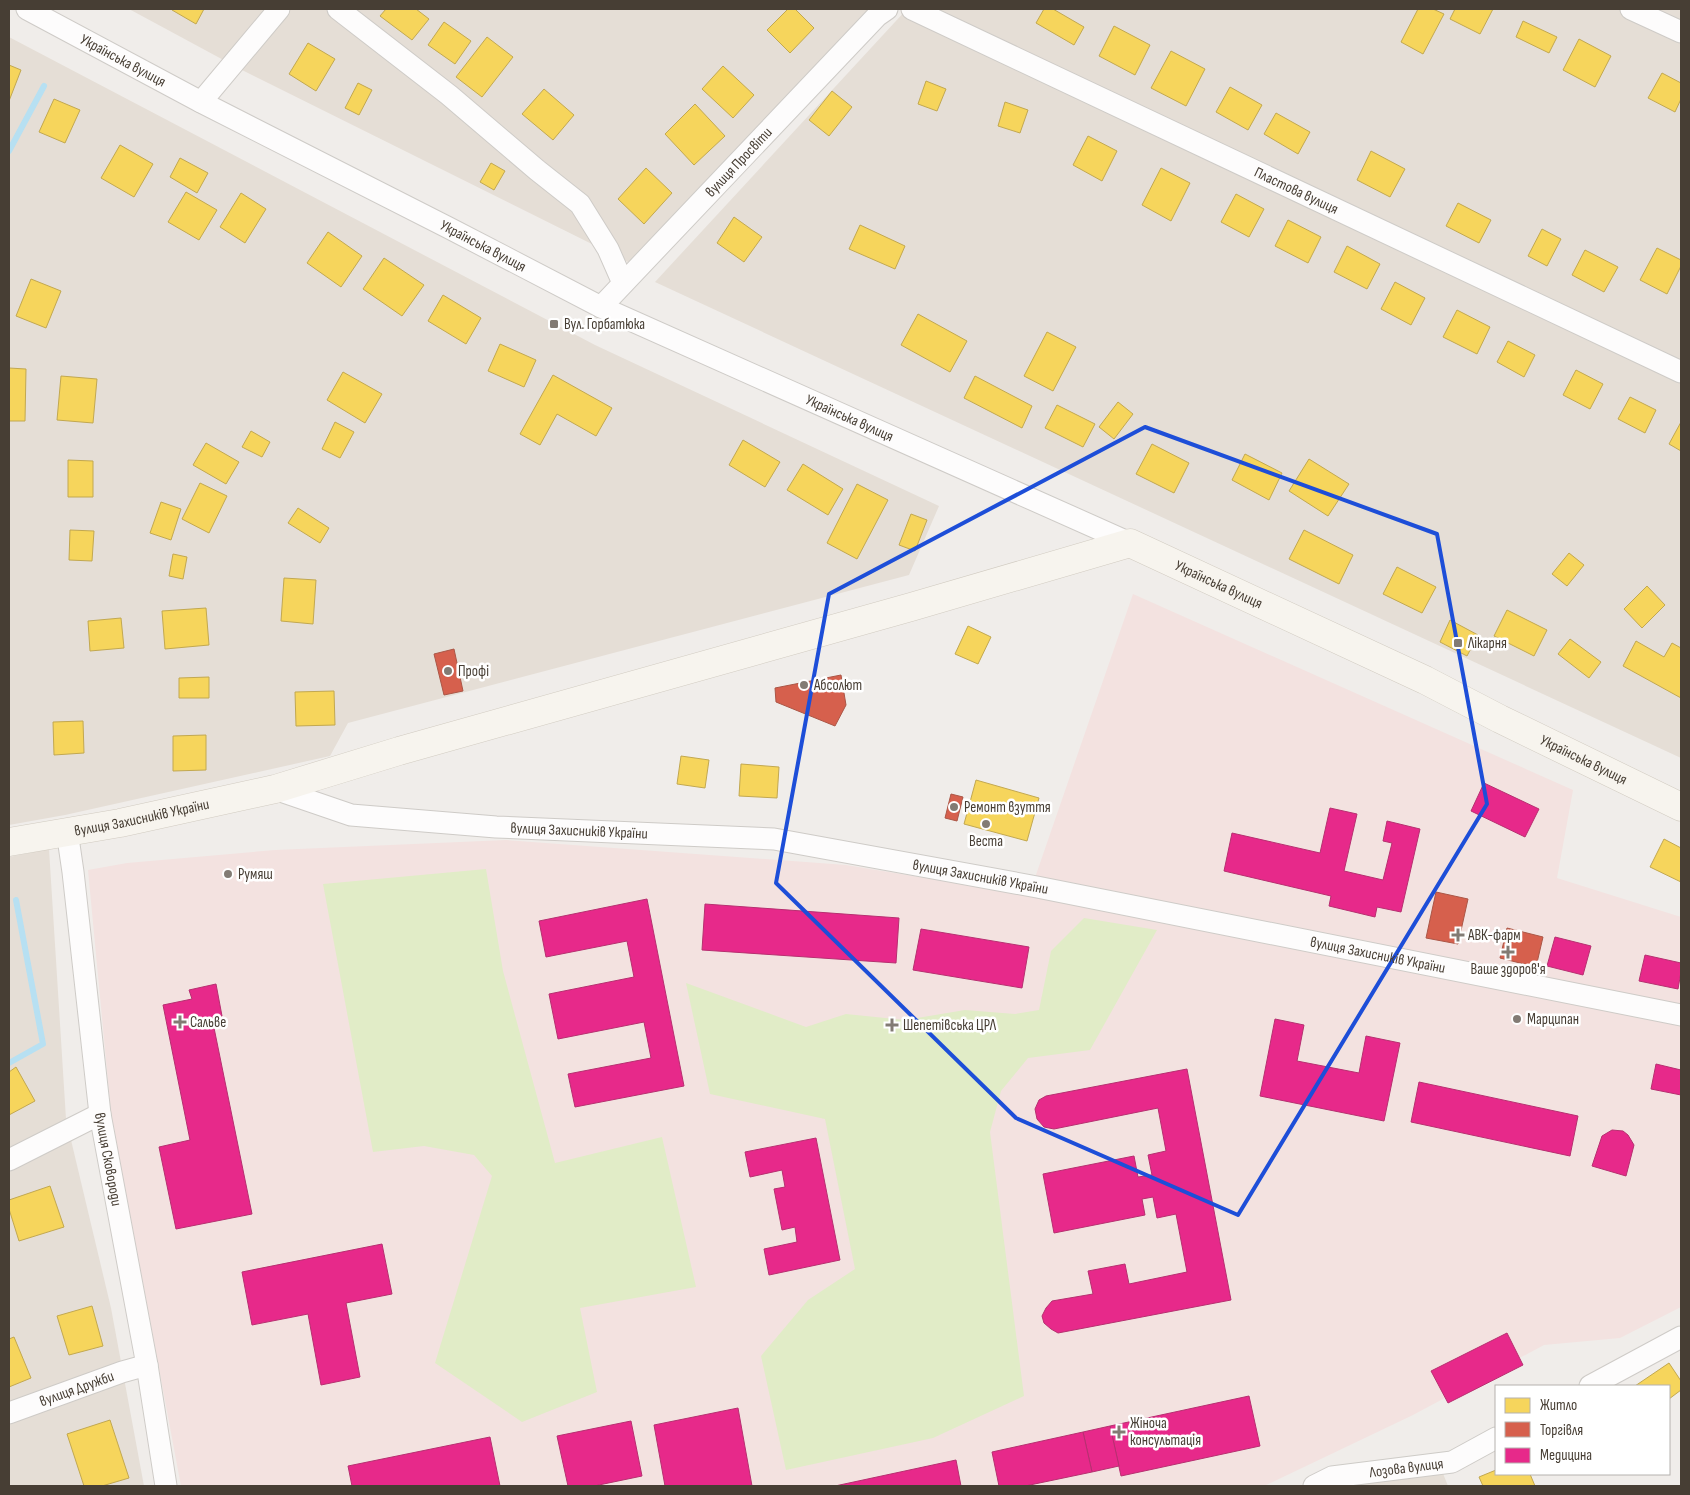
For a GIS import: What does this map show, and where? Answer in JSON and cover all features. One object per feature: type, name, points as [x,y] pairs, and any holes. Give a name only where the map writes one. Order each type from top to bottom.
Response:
[{"type":"main road","name":"вулиця Захисників України","points":[[9,842],[120,823],[275,789],[409,748],[911,607],[1130,543]]},
{"type":"main road","name":"Українська вулиця","points":[[1130,543],[1425,680],[1508,723],[1681,807]]},
{"type":"street","name":"Українська вулиця","points":[[27,9],[200,102],[602,307],[1130,543]]},
{"type":"street","points":[[200,102],[279,9]]},
{"type":"street","points":[[338,9],[449,95],[580,204],[608,249],[624,283]]},
{"type":"street","name":"Пластова вулиця","points":[[912,9],[1681,372]]},
{"type":"street","points":[[1631,9],[1681,32]]},
{"type":"street","name":"вулиця Просвіти","points":[[602,307],[877,11]]},
{"type":"street","name":"вулиця Захисників України","points":[[275,789],[351,815],[496,827],[774,839],[1047,889],[1681,1015]]},
{"type":"street","name":"вулиця Сковороди","points":[[67,831],[100,1114],[147,1365],[166,1486]]},
{"type":"street","points":[[9,1160],[100,1114]]},
{"type":"street","points":[[1592,1385],[1681,1337]]},
{"type":"street","name":"вулиця Дружби","points":[[9,1413],[122,1372],[147,1365]]},
{"type":"street","name":"Лозова вулиця","points":[[1314,1486],[1332,1477],[1452,1462],[1495,1439]]},
{"type":"highlighted area","points":[[1145,427],[1437,534],[1487,804],[1238,1215],[1016,1118],[776,883],[829,594]]},
{"type":"shaded area","points":[[129,9],[873,9],[628,262],[242,70]]},
{"type":"shaded area","points":[[907,9],[1681,9],[1681,758],[655,282]]},
{"type":"shaded area","points":[[9,37],[595,345],[939,506],[909,575],[348,723],[330,756],[65,815],[9,825]]},
{"type":"shaded area","name":"Шепетівська ЦРЛ","points":[[1133,594],[1573,790],[1557,878],[1681,917],[1681,1307],[1620,1338],[1544,1345],[1413,1415],[1264,1486],[181,1486],[113,1134],[88,870],[127,863],[275,850],[506,840],[846,865],[1029,895]]},
{"type":"shaded area","points":[[49,849],[66,1119],[111,1308],[144,1486],[9,1486],[9,857]]},
{"type":"shaded area","points":[[1442,1471],[1448,1486],[1332,1486]]},
{"type":"green space","points":[[486,869],[503,971],[555,1163],[662,1137],[696,1287],[580,1308],[597,1392],[522,1422],[435,1363],[492,1176],[474,1155],[424,1146],[373,1152],[323,884]]},
{"type":"green space","points":[[1084,918],[1157,930],[1090,1050],[1028,1058],[1001,1091],[990,1132],[1024,1396],[933,1438],[786,1470],[761,1356],[808,1300],[855,1269],[825,1119],[710,1094],[686,983],[806,1027],[846,1014],[905,1020],[965,1010],[1015,1014],[1039,1010],[1051,951]]},
{"type":"building: Житло","points":[[173,9],[204,9],[196,24]]},
{"type":"building: Житло","points":[[386,9],[416,9],[429,19],[412,40],[380,16]]},
{"type":"building: Житло","points":[[788,9],[795,9],[814,28],[790,53],[767,30]]},
{"type":"building: Житло","points":[[1044,9],[1053,9],[1084,27],[1074,45],[1036,23]]},
{"type":"building: Житло","points":[[1418,9],[1433,9],[1444,14],[1423,54],[1401,42]]},
{"type":"building: Житло","points":[[1455,9],[1493,9],[1480,34],[1450,19]]},
{"type":"building: Житло","points":[[1523,21],[1557,37],[1549,53],[1516,37]]},
{"type":"building: Житло","points":[[444,22],[471,41],[455,64],[428,45]]},
{"type":"building: Житло","points":[[1114,26],[1150,45],[1135,75],[1099,56]]},
{"type":"building: Житло","points":[[487,37],[513,57],[482,97],[456,77]]},
{"type":"building: Житло","points":[[1579,39],[1611,56],[1595,87],[1563,70]]},
{"type":"building: Житло","points":[[308,43],[335,59],[316,91],[289,74]]},
{"type":"building: Житло","points":[[1171,51],[1205,69],[1186,106],[1151,88]]},
{"type":"building: Житло","points":[[9,65],[21,70],[9,101]]},
{"type":"building: Житло","points":[[723,66],[754,95],[733,118],[702,89]]},
{"type":"building: Житло","points":[[1662,73],[1681,83],[1681,99],[1675,112],[1648,98]]},
{"type":"building: Житло","points":[[926,81],[946,89],[937,111],[918,104]]},
{"type":"building: Житло","points":[[358,83],[372,90],[359,115],[345,108]]},
{"type":"building: Житло","points":[[1230,87],[1262,105],[1248,130],[1216,112]]},
{"type":"building: Житло","points":[[544,89],[574,115],[553,140],[522,114]]},
{"type":"building: Житло","points":[[832,91],[852,107],[829,136],[809,120]]},
{"type":"building: Житло","points":[[54,99],[80,110],[65,143],[39,132]]},
{"type":"building: Житло","points":[[1005,102],[1028,110],[1020,133],[998,126]]},
{"type":"building: Житло","points":[[695,104],[725,136],[694,165],[665,134]]},
{"type":"building: Житло","points":[[1276,113],[1310,132],[1298,154],[1264,134]]},
{"type":"building: Житло","points":[[1088,136],[1117,151],[1102,181],[1073,165]]},
{"type":"building: Житло","points":[[120,145],[153,164],[134,197],[101,178]]},
{"type":"building: Житло","points":[[1371,151],[1405,169],[1390,197],[1357,180]]},
{"type":"building: Житло","points":[[180,158],[208,173],[197,193],[170,177]]},
{"type":"building: Житло","points":[[491,163],[505,171],[494,190],[480,182]]},
{"type":"building: Житло","points":[[646,168],[672,193],[644,224],[618,199]]},
{"type":"building: Житло","points":[[1161,168],[1190,183],[1171,221],[1142,205]]},
{"type":"building: Житло","points":[[186,192],[217,210],[199,240],[168,222]]},
{"type":"building: Житло","points":[[241,193],[266,209],[245,243],[220,227]]},
{"type":"building: Житло","points":[[1236,194],[1264,209],[1249,237],[1221,222]]},
{"type":"building: Житло","points":[[1458,203],[1491,220],[1479,243],[1446,226]]},
{"type":"building: Житло","points":[[734,217],[762,237],[744,262],[717,243]]},
{"type":"building: Житло","points":[[1288,220],[1321,237],[1308,263],[1275,246]]},
{"type":"building: Житло","points":[[860,225],[905,246],[895,269],[849,249]]},
{"type":"building: Житло","points":[[1542,229],[1561,239],[1547,266],[1528,256]]},
{"type":"building: Житло","points":[[328,232],[362,256],[341,287],[307,263]]},
{"type":"building: Житло","points":[[1347,246],[1380,264],[1367,289],[1334,272]]},
{"type":"building: Житло","points":[[1657,248],[1681,260],[1681,266],[1667,294],[1640,280]]},
{"type":"building: Житло","points":[[1585,250],[1618,267],[1604,292],[1572,275]]},
{"type":"building: Житло","points":[[384,258],[424,285],[402,316],[363,289]]},
{"type":"building: Житло","points":[[31,279],[61,291],[46,328],[16,316]]},
{"type":"building: Житло","points":[[1395,282],[1425,298],[1411,325],[1381,309]]},
{"type":"building: Житло","points":[[443,295],[481,318],[466,344],[428,321]]},
{"type":"building: Житло","points":[[1457,310],[1490,327],[1477,354],[1443,337]]},
{"type":"building: Житло","points":[[918,314],[967,341],[950,372],[901,345]]},
{"type":"building: Житло","points":[[1047,332],[1076,347],[1053,391],[1024,376]]},
{"type":"building: Житло","points":[[1508,341],[1535,355],[1524,377],[1497,362]]},
{"type":"building: Житло","points":[[500,344],[536,360],[524,387],[488,371]]},
{"type":"building: Житло","points":[[9,368],[26,369],[25,421],[9,421]]},
{"type":"building: Житло","points":[[1576,370],[1603,384],[1590,409],[1563,395]]},
{"type":"building: Житло","points":[[343,372],[382,394],[365,423],[327,400]]},
{"type":"building: Житло","points":[[553,375],[612,408],[596,436],[557,414],[540,445],[520,434]]},
{"type":"building: Житло","points":[[61,376],[97,379],[93,423],[57,420]]},
{"type":"building: Житло","points":[[975,376],[1032,406],[1022,428],[964,398]]},
{"type":"building: Житло","points":[[1630,397],[1656,410],[1645,433],[1618,419]]},
{"type":"building: Житло","points":[[1118,402],[1133,414],[1114,439],[1099,427]]},
{"type":"building: Житло","points":[[1057,405],[1095,424],[1083,447],[1045,428]]},
{"type":"building: Житло","points":[[335,422],[354,432],[340,458],[322,449]]},
{"type":"building: Житло","points":[[1681,422],[1681,451],[1669,444]]},
{"type":"building: Житло","points":[[251,431],[270,442],[262,457],[242,447]]},
{"type":"building: Житло","points":[[743,440],[780,462],[765,487],[729,465]]},
{"type":"building: Житло","points":[[206,443],[239,462],[226,484],[193,465]]},
{"type":"building: Житло","points":[[1152,444],[1189,463],[1174,493],[1136,474]]},
{"type":"building: Житло","points":[[1245,454],[1282,473],[1269,500],[1232,480]]},
{"type":"building: Житло","points":[[1309,459],[1349,484],[1328,516],[1289,491]]},
{"type":"building: Житло","points":[[68,460],[93,461],[93,497],[68,497]]},
{"type":"building: Житло","points":[[803,464],[843,489],[828,515],[787,490]]},
{"type":"building: Житло","points":[[200,483],[227,496],[209,533],[182,519]]},
{"type":"building: Житло","points":[[857,484],[888,500],[857,559],[827,543]]},
{"type":"building: Житло","points":[[161,502],[181,509],[171,540],[150,533]]},
{"type":"building: Житло","points":[[298,508],[329,528],[320,543],[288,523]]},
{"type":"building: Житло","points":[[911,514],[927,520],[915,551],[899,545]]},
{"type":"building: Житло","points":[[70,530],[94,531],[92,561],[69,560]]},
{"type":"building: Житло","points":[[1304,530],[1353,555],[1339,584],[1289,559]]},
{"type":"building: Житло","points":[[1569,553],[1584,565],[1567,586],[1552,574]]},
{"type":"building: Житло","points":[[173,554],[187,557],[183,579],[169,576]]},
{"type":"building: Житло","points":[[1397,567],[1436,587],[1422,613],[1383,594]]},
{"type":"building: Житло","points":[[284,578],[316,580],[313,624],[281,621]]},
{"type":"building: Житло","points":[[1647,586],[1665,605],[1642,628],[1624,609]]},
{"type":"building: Житло","points":[[206,608],[209,645],[165,649],[162,611]]},
{"type":"building: Житло","points":[[1507,610],[1547,630],[1534,656],[1494,636]]},
{"type":"building: Житло","points":[[121,618],[124,648],[90,651],[88,621]]},
{"type":"building: Житло","points":[[1450,620],[1478,635],[1467,656],[1440,642]]},
{"type":"building: Житло","points":[[968,626],[991,637],[978,664],[955,654]]},
{"type":"building: Житло","points":[[1570,639],[1601,662],[1589,678],[1558,654]]},
{"type":"building: Житло","points":[[1636,641],[1664,657],[1672,643],[1681,648],[1681,698],[1623,666]]},
{"type":"building: Житло","points":[[209,677],[209,698],[179,698],[179,678]]},
{"type":"building: Житло","points":[[334,691],[335,725],[296,726],[295,692]]},
{"type":"building: Житло","points":[[83,721],[84,753],[54,755],[53,722]]},
{"type":"building: Житло","points":[[206,735],[206,770],[173,771],[173,736]]},
{"type":"building: Житло","points":[[681,756],[709,760],[705,788],[677,784]]},
{"type":"building: Житло","points":[[741,764],[779,767],[777,798],[739,796]]},
{"type":"building: Житло","points":[[976,780],[1039,798],[1027,841],[964,824]]},
{"type":"building: Житло","points":[[1664,839],[1681,848],[1681,882],[1650,867]]},
{"type":"building: Житло","points":[[16,1067],[35,1101],[9,1115],[9,1072]]},
{"type":"building: Житло","points":[[50,1186],[64,1227],[19,1241],[9,1209],[9,1200]]},
{"type":"building: Житло","points":[[92,1306],[103,1346],[69,1355],[57,1316]]},
{"type":"building: Житло","points":[[14,1337],[31,1378],[9,1387],[9,1339]]},
{"type":"building: Житло","points":[[1669,1363],[1681,1381],[1681,1390],[1670,1398],[1670,1385],[1636,1385]]},
{"type":"building: Житло","points":[[110,1420],[129,1478],[102,1486],[84,1486],[67,1434]]},
{"type":"building: Житло","points":[[1495,1470],[1495,1475],[1530,1475],[1535,1486],[1483,1486],[1479,1477]]},
{"type":"building: Торгівля","points":[[454,649],[463,691],[444,695],[434,654]]},
{"type":"building: Торгівля","points":[[841,675],[846,705],[835,726],[776,702],[775,688]]},
{"type":"building: Торгівля","name":"Ремонт взуття","points":[[951,794],[963,797],[957,821],[945,818]]},
{"type":"building: Торгівля","points":[[1436,892],[1468,899],[1458,944],[1426,938]]},
{"type":"building: Торгівля","points":[[1507,928],[1543,937],[1536,967],[1500,958]]},
{"type":"building: Медицина","points":[[1484,783],[1539,809],[1525,837],[1471,811]]},
{"type":"building: Медицина","points":[[1330,808],[1357,814],[1344,871],[1383,880],[1392,843],[1383,841],[1387,821],[1420,829],[1401,912],[1377,907],[1375,917],[1329,906],[1331,896],[1224,871],[1232,833],[1320,853]]},
{"type":"building: Медицина","points":[[647,899],[684,1086],[575,1107],[568,1074],[651,1058],[644,1022],[558,1039],[549,994],[634,977],[627,941],[546,957],[539,921]]},
{"type":"building: Медицина","points":[[705,904],[899,918],[896,963],[702,950]]},
{"type":"building: Медицина","points":[[921,929],[1029,947],[1022,988],[913,970]]},
{"type":"building: Медицина","points":[[1555,937],[1591,946],[1583,975],[1547,966]]},
{"type":"building: Медицина","points":[[1645,955],[1681,963],[1678,989],[1639,981]]},
{"type":"building: Медицина","points":[[216,984],[222,1016],[212,1018],[252,1214],[176,1229],[159,1147],[190,1140],[163,1005],[192,999],[189,990]]},
{"type":"building: Медицина","points":[[1275,1019],[1304,1025],[1297,1061],[1359,1073],[1366,1036],[1400,1043],[1384,1121],[1260,1096]]},
{"type":"building: Медицина","points":[[1656,1064],[1681,1070],[1681,1095],[1651,1089]]},
{"type":"building: Медицина","points":[[1187,1069],[1231,1300],[1058,1333],[1044,1323],[1042,1316],[1052,1301],[1093,1294],[1088,1271],[1125,1264],[1129,1284],[1187,1272],[1176,1214],[1157,1218],[1153,1197],[1142,1199],[1145,1215],[1054,1233],[1043,1174],[1134,1156],[1138,1177],[1152,1175],[1148,1155],[1166,1151],[1158,1108],[1054,1129],[1044,1127],[1037,1119],[1035,1109],[1039,1100],[1046,1096]]},
{"type":"building: Медицина","points":[[1419,1082],[1578,1116],[1570,1156],[1411,1122]]},
{"type":"building: Медицина","points":[[1612,1130],[1623,1131],[1634,1145],[1626,1176],[1592,1166],[1602,1136]]},
{"type":"building: Медицина","points":[[816,1138],[840,1260],[769,1275],[764,1249],[797,1242],[795,1227],[782,1230],[774,1189],[785,1187],[782,1170],[750,1177],[745,1152]]},
{"type":"building: Медицина","points":[[382,1244],[392,1294],[346,1303],[360,1377],[321,1385],[308,1314],[252,1325],[242,1272]]},
{"type":"building: Медицина","points":[[1507,1333],[1523,1365],[1448,1403],[1431,1371]]},
{"type":"building: Медицина","points":[[1249,1396],[1260,1446],[1121,1476],[1110,1426]]},
{"type":"building: Медицина","points":[[738,1408],[752,1486],[665,1486],[654,1425]]},
{"type":"building: Медицина","points":[[631,1421],[642,1476],[594,1486],[568,1486],[557,1436]]},
{"type":"building: Медицина","points":[[1110,1426],[1119,1466],[1092,1472],[1083,1432]]},
{"type":"building: Медицина","points":[[1083,1432],[1092,1472],[1025,1486],[999,1486],[992,1452]]},
{"type":"building: Медицина","points":[[490,1437],[500,1486],[352,1486],[348,1466]]},
{"type":"building: Медицина","points":[[956,1460],[961,1486],[835,1486]]},
{"type":"waterway","points":[[9,151],[44,86]]},
{"type":"waterway","points":[[9,1063],[43,1044],[16,900]]},
{"type":"place","name":"Вул. Горбатюка","points":[[554,324]]},
{"type":"place","name":"Лікарня","points":[[1458,643]]},
{"type":"place","name":"Профі","points":[[448,671]]},
{"type":"place","name":"Абсолют","points":[[804,685]]},
{"type":"place","name":"Ремонт взуття","points":[[954,807]]},
{"type":"place","name":"Веста","points":[[986,824]]},
{"type":"place","name":"Румяш","points":[[228,874]]},
{"type":"place","name":"АВК-фарм","points":[[1458,935]]},
{"type":"place","name":"Ваше здоров'я","points":[[1508,952]]},
{"type":"place","name":"Марципан","points":[[1517,1019]]},
{"type":"place","name":"Сальве","points":[[180,1022]]},
{"type":"place","name":"Шепетівська ЦРЛ","points":[[892,1025]]},
{"type":"place","name":"Жіноча консультація","points":[[1119,1432]]}]
